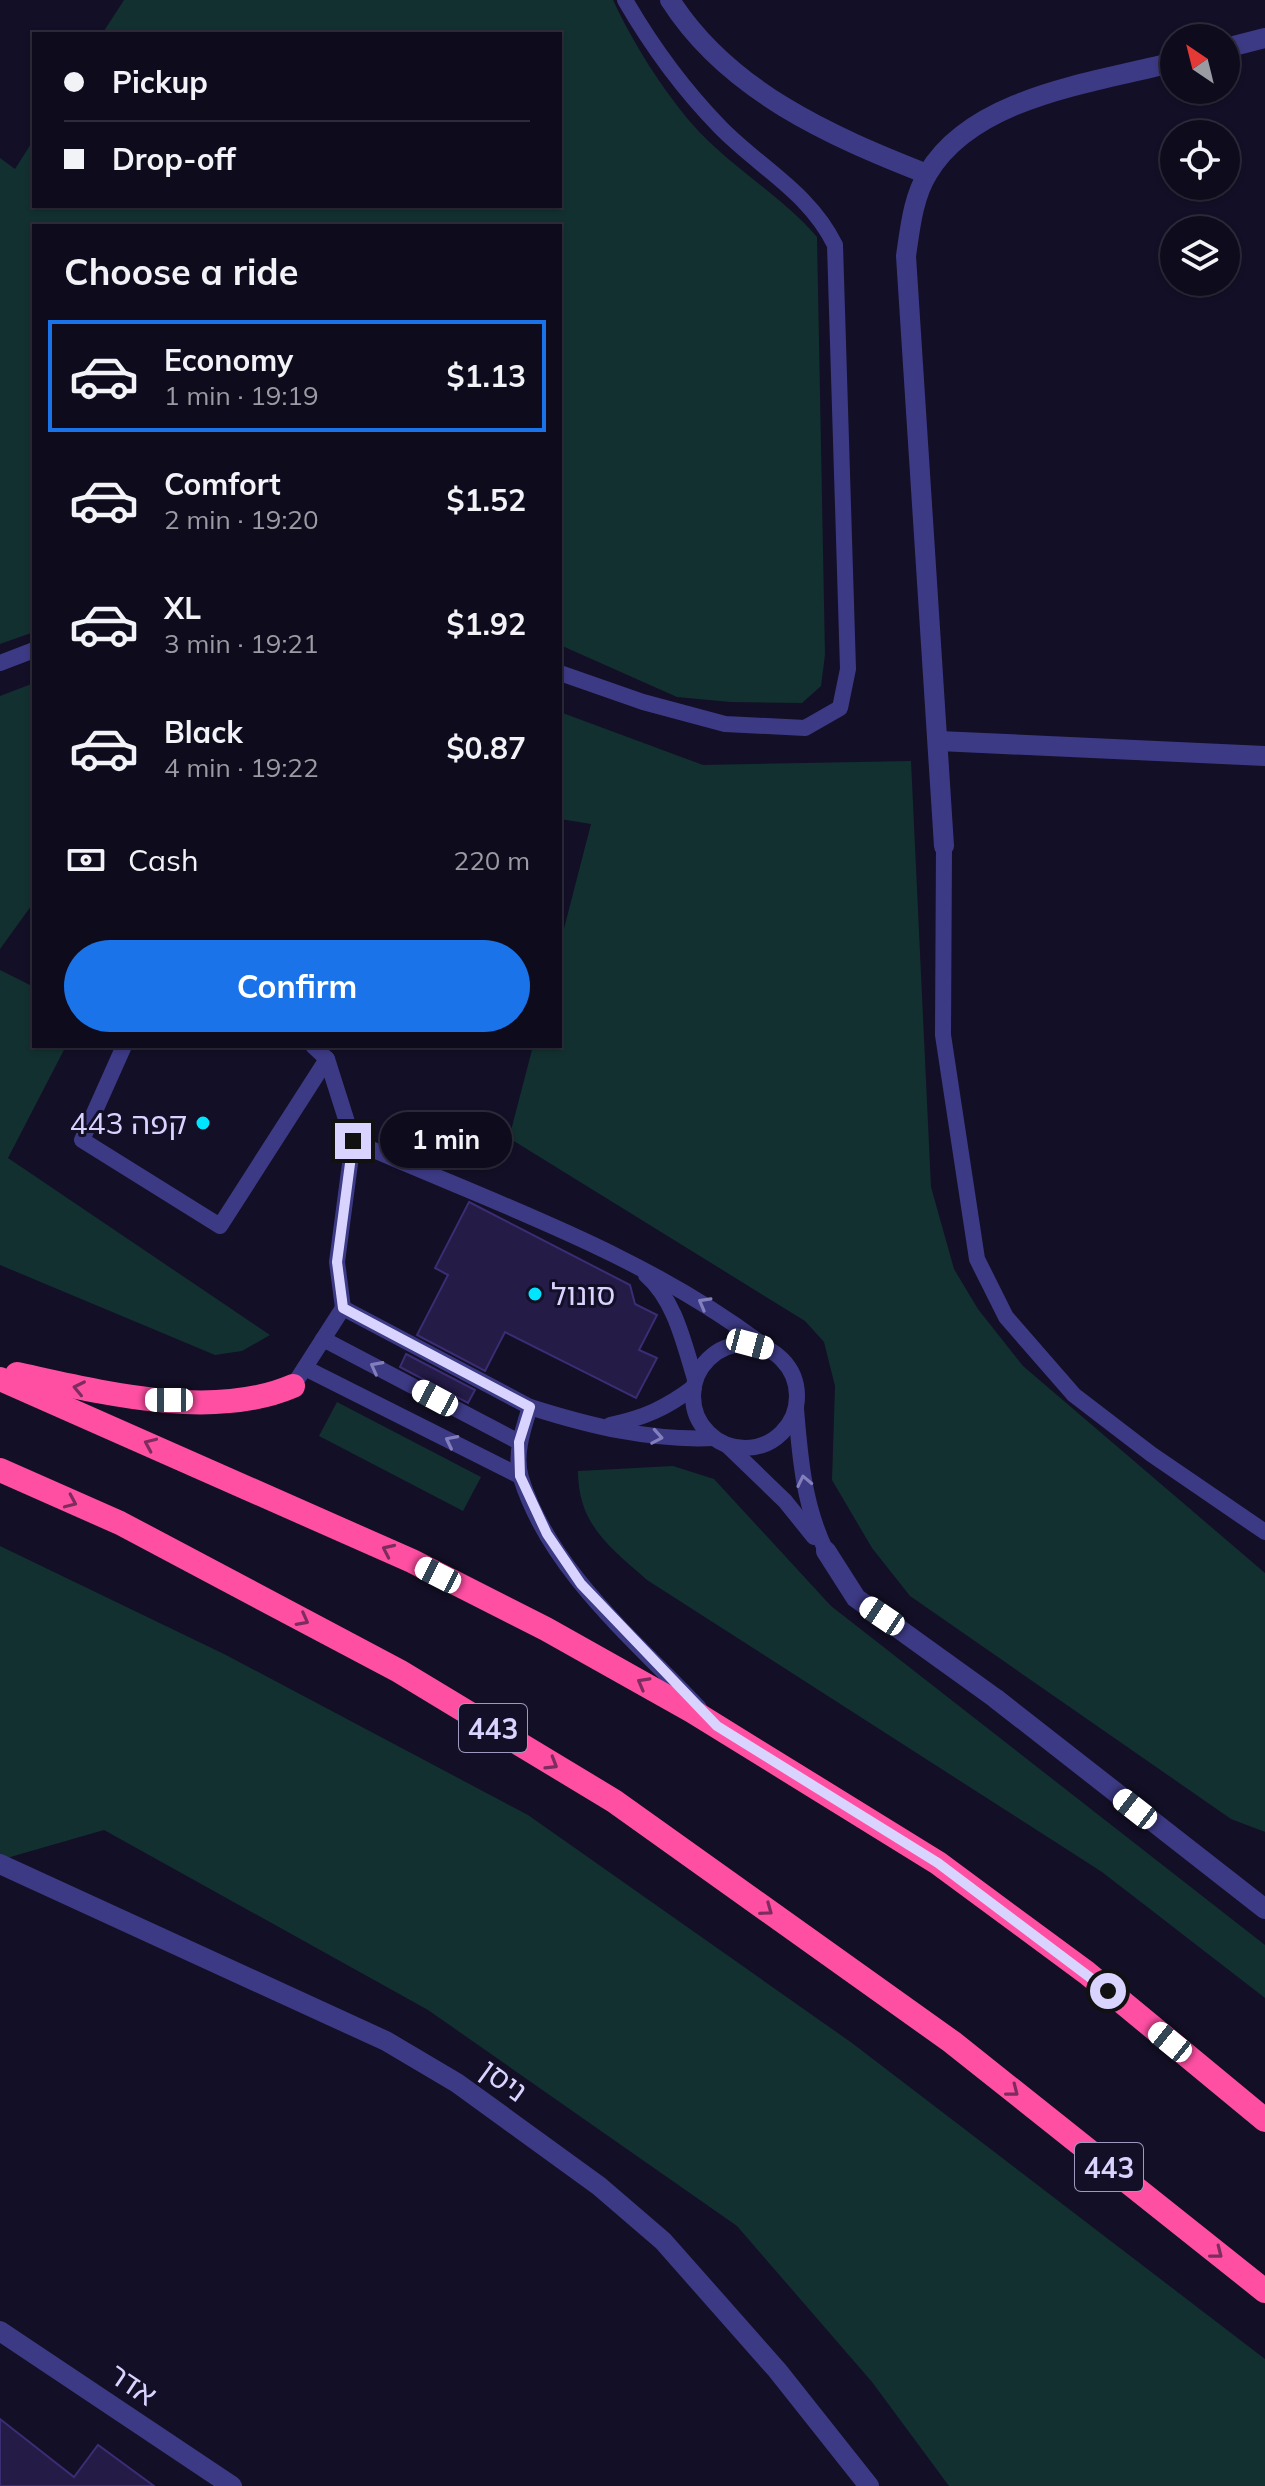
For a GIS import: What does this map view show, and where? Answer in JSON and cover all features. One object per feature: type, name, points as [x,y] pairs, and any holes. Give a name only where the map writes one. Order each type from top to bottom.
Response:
[{"type":"highway","points":[[0,1371],[142,1401],[267,1398],[299,1377]]},
{"type":"highway","points":[[0,1379],[412,1561],[546,1629],[717,1726],[938,1863],[1087,1973],[1265,2120]]},
{"type":"highway","name":"443","points":[[0,1470],[120,1523],[399,1671],[614,1801],[952,2042],[1265,2291]]},
{"type":"highway","points":[[1191,2059],[1265,2102]]},
{"type":"street","points":[[670,0],[696,36],[742,80],[859,147],[927,174]]},
{"type":"street","points":[[1240,44],[1265,38]]},
{"type":"street","points":[[944,846],[906,256],[911,226],[927,174],[962,135],[1003,109],[1160,66]]},
{"type":"street","points":[[939,741],[1265,756]]},
{"type":"street","points":[[826,1551],[856,1598],[983,1689],[1265,1909]]},
{"type":"street","name":"ניסן","points":[[0,1864],[386,2041],[457,2083],[599,2186],[663,2241],[777,2370],[869,2486]]},
{"type":"street","name":"אדר","points":[[0,2331],[232,2486]]},
{"type":"lane","points":[[562,674],[643,702],[725,724],[805,728],[840,708],[848,669],[835,245],[806,200],[721,128],[668,65],[625,0]]},
{"type":"lane","points":[[0,663],[32,651]]},
{"type":"lane","points":[[944,846],[943,1035],[977,1259],[1006,1317],[1074,1395],[1151,1454],[1265,1532]]},
{"type":"lane","points":[[123,1048],[82,1140],[220,1226],[327,1059]]},
{"type":"lane","points":[[315,1048],[327,1059],[353,1141],[337,1262],[343,1308],[299,1377],[520,1476]]},
{"type":"lane","points":[[353,1141],[633,1264],[722,1313],[782,1359],[792,1373],[797,1390],[801,1469],[814,1527],[826,1551]]},
{"type":"lane","points":[[633,1264],[656,1284],[678,1324],[695,1383],[695,1414],[720,1442],[785,1501],[826,1551]]},
{"type":"lane","points":[[343,1308],[530,1407],[600,1427],[745,1448],[777,1437],[796,1407]]},
{"type":"lane","points":[[323,1339],[519,1442]]},
{"type":"lane","points":[[600,1427],[641,1419],[665,1409],[695,1383],[704,1363],[717,1352],[750,1344],[768,1349]]},
{"type":"lane","points":[[530,1407],[519,1442],[520,1476],[547,1534],[581,1584],[717,1726]]},
{"type":"green space","points":[[124,0],[613,0],[649,65],[693,125],[817,237],[825,655],[821,686],[802,703],[730,702],[677,697],[562,646],[562,224],[32,224],[32,633],[0,644],[0,158],[15,169],[32,142],[32,208],[562,208],[562,32],[103,32]]},
{"type":"green space","points":[[32,684],[32,905],[0,949],[0,696]]},
{"type":"green space","points":[[562,713],[703,765],[911,761],[931,1187],[954,1269],[978,1309],[1023,1366],[1265,1573],[1265,1832],[1231,1819],[910,1596],[872,1548],[832,1480],[835,1386],[824,1342],[805,1321],[509,1138],[532,1048],[562,1048],[562,936],[591,824],[562,819]]},
{"type":"green space","points":[[0,970],[32,986],[32,1048],[65,1048],[8,1158],[270,1335],[242,1351],[215,1355],[0,1265]]},
{"type":"green space","points":[[337,1402],[481,1477],[463,1511],[319,1436]]},
{"type":"green space","points":[[673,1466],[714,1479],[831,1606],[1265,1945],[1265,1998],[1102,1872],[647,1580],[621,1557],[590,1521],[579,1490],[578,1471]]},
{"type":"green space","points":[[0,1546],[226,1655],[528,1815],[852,2043],[1265,2359],[1265,2486],[949,2486],[872,2382],[737,2226],[428,2010],[104,1830],[0,1860]]},
{"type":"building","name":"סונול","points":[[469,1202],[630,1285],[635,1304],[657,1315],[639,1350],[657,1358],[636,1398],[505,1332],[485,1371],[417,1335],[448,1275],[435,1268]]},
{"type":"building","points":[[406,1354],[475,1390],[468,1403],[400,1367]]},
{"type":"building","points":[[0,2419],[74,2477],[98,2445],[154,2486],[0,2486]]},
{"type":"place","name":"קפה 443","points":[[203,1123]]},
{"type":"place","name":"סונול","points":[[535,1294]]},
{"type":"route","points":[[353,1141],[337,1262],[343,1308],[530,1407],[519,1442],[520,1476],[547,1534],[581,1584],[717,1726],[938,1863],[1108,1991]]}]
